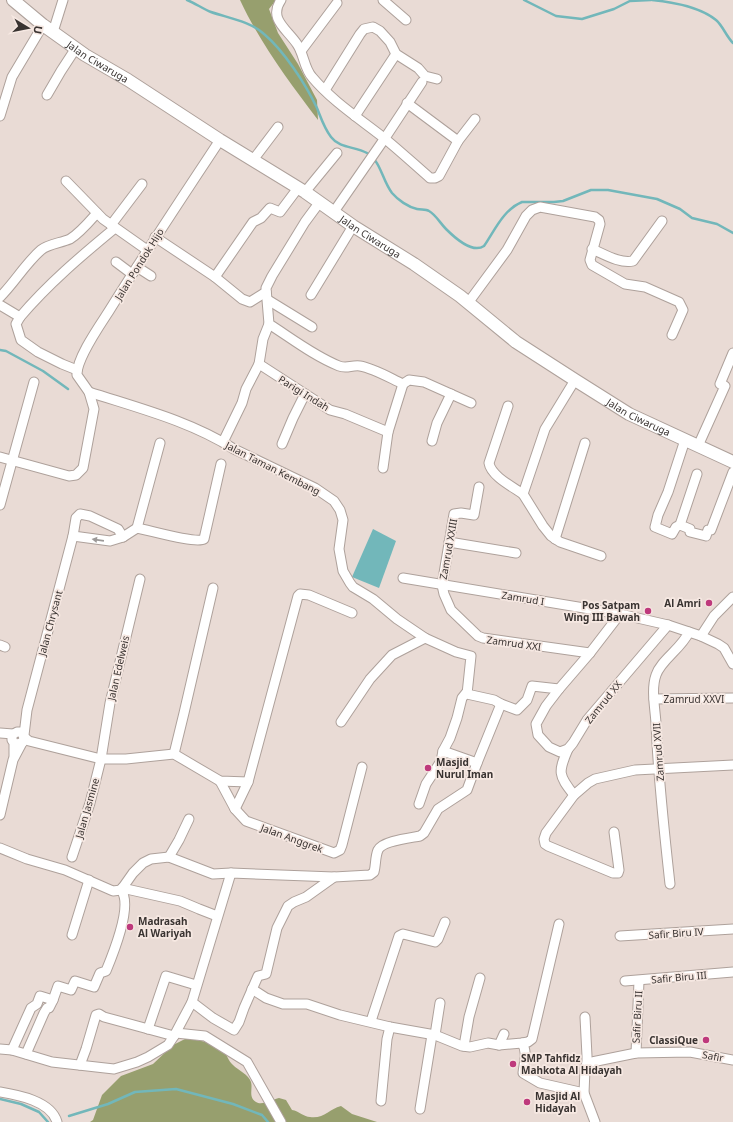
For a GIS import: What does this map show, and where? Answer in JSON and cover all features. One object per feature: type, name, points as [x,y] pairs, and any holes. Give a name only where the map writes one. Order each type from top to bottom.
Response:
[{"type":"street","name":"Jalan Ciwaruga","points":[[13,0],[48,29],[76,48],[301,190],[333,213],[414,264],[460,296],[516,342],[574,380],[629,414],[733,462]]},
{"type":"street","points":[[0,116],[12,77],[48,29],[63,0]]},
{"type":"street","points":[[281,0],[276,11],[278,20],[301,51],[311,76],[355,116],[385,138],[430,178],[433,179],[439,176],[458,140],[475,120]]},
{"type":"street","points":[[383,0],[406,20]]},
{"type":"street","points":[[301,51],[337,3]]},
{"type":"street","points":[[325,90],[364,29],[373,27],[380,31],[390,42],[396,54],[418,68],[426,76],[437,79]]},
{"type":"street","points":[[47,95],[76,48]]},
{"type":"street","points":[[355,116],[396,54]]},
{"type":"street","points":[[333,213],[422,82]]},
{"type":"street","points":[[408,103],[458,140]]},
{"type":"street","points":[[253,160],[278,127]]},
{"type":"street","name":"Jalan Pondok Hijo","points":[[77,370],[93,338],[155,237],[220,140]]},
{"type":"street","points":[[214,276],[253,222],[260,218],[270,208],[280,212],[337,153]]},
{"type":"street","points":[[66,181],[96,213],[113,227],[147,250]]},
{"type":"street","points":[[0,457],[69,476],[76,475],[84,468],[94,409],[89,392],[77,375],[77,370],[38,352],[21,340],[16,324],[45,289],[113,227],[142,184]]},
{"type":"street","points":[[223,442],[242,403],[246,389],[259,364],[263,339],[269,324],[266,288],[305,222],[319,203]]},
{"type":"street","points":[[468,303],[507,250],[526,216],[532,210],[540,207],[597,218],[600,224],[592,249],[590,260],[592,265],[625,284],[645,287],[679,302],[683,310],[672,335]]},
{"type":"street","points":[[0,297],[11,286],[21,270],[42,249],[70,238],[96,213]]},
{"type":"street","points":[[592,249],[620,261],[633,261],[662,221]]},
{"type":"street","points":[[311,295],[353,226]]},
{"type":"street","points":[[155,237],[214,276],[242,299],[250,302],[267,296]]},
{"type":"street","points":[[116,262],[134,271],[151,276]]},
{"type":"street","points":[[267,296],[312,327]]},
{"type":"street","points":[[0,305],[20,318]]},
{"type":"street","points":[[269,324],[312,352],[337,365],[346,368],[355,366],[365,367],[403,384]]},
{"type":"street","points":[[698,446],[725,386],[720,384],[733,353]]},
{"type":"street","name":"Parigi Indah","points":[[259,364],[330,410],[345,414],[388,432]]},
{"type":"street","points":[[383,468],[388,432],[403,384],[409,380],[424,382],[471,403]]},
{"type":"street","points":[[523,494],[545,428],[574,380]]},
{"type":"street","points":[[0,505],[34,382]]},
{"type":"street","name":"Jalan Taman Kembang","points":[[89,392],[173,419],[315,488],[334,501],[340,510],[343,520],[339,549],[347,579],[353,587],[373,599],[397,619],[425,638],[456,652],[471,656],[466,693]]},
{"type":"street","points":[[282,444],[305,394]]},
{"type":"street","points":[[432,441],[437,423],[451,394]]},
{"type":"street","points":[[508,406],[489,463],[490,468],[494,474],[523,494],[547,532],[555,539],[601,556]]},
{"type":"street","points":[[685,440],[655,527],[672,534],[676,527],[680,525],[696,474]]},
{"type":"street","points":[[73,536],[110,541],[123,537],[137,528],[160,443]]},
{"type":"street","points":[[555,539],[585,444]]},
{"type":"street","points":[[137,528],[189,540],[201,541],[204,539],[206,536],[221,464]]},
{"type":"street","points":[[680,525],[690,529],[690,532],[706,536],[708,530],[712,530],[733,472]]},
{"type":"street","name":"Zamrud XXIII","points":[[442,585],[454,514],[461,513],[474,515],[479,487]]},
{"type":"street","name":"Jalan Chrysant","points":[[0,815],[73,536],[76,518],[80,514],[90,516],[118,528],[123,537]]},
{"type":"street","points":[[449,542],[516,553]]},
{"type":"street","name":"Zamrud I","points":[[404,578],[620,614],[668,625],[701,636],[718,644],[724,648],[733,664]]},
{"type":"street","name":"Jalan Edelweis","points":[[101,759],[110,703],[140,579]]},
{"type":"street","name":"Zamrud XXI","points":[[442,585],[448,607],[481,638],[590,653]]},
{"type":"street","points":[[174,754],[213,588]]},
{"type":"street","points":[[235,809],[248,782],[298,596],[300,594],[309,595],[352,613]]},
{"type":"street","points":[[701,636],[714,616],[733,597]]},
{"type":"street","points":[[568,749],[560,752],[549,747],[538,735],[536,724],[546,706],[620,614]]},
{"type":"street","name":"Zamrud XX","points":[[574,795],[561,775],[560,767],[568,749],[587,720],[668,625]]},
{"type":"street","name":"Zamrud XVII","points":[[670,884],[658,768],[654,699],[655,680],[659,669],[681,645],[689,632]]},
{"type":"street","points":[[341,722],[370,679],[392,655],[425,638]]},
{"type":"street","points":[[420,804],[424,789],[441,761],[443,751],[450,738],[462,698],[466,693],[494,700],[518,710],[527,700],[532,686],[559,689]]},
{"type":"street","name":"Zamrud XXVI","points":[[654,699],[733,698]]},
{"type":"street","points":[[122,889],[132,873],[143,863],[151,859],[169,857],[213,874],[231,873],[334,877],[370,875],[374,872],[377,851],[380,847],[386,843],[420,836],[424,833],[438,809],[467,790],[501,704]]},
{"type":"street","points":[[0,733],[101,759],[126,759],[174,754],[220,781],[248,782]]},
{"type":"street","points":[[443,751],[477,763]]},
{"type":"street","name":"Jalan Jasmine","points":[[72,857],[90,803],[101,759]]},
{"type":"street","points":[[614,832],[619,870],[618,873],[613,873],[548,846],[545,844],[544,839],[546,833],[574,795],[588,782],[595,779],[635,770],[733,765]]},
{"type":"street","name":"Jalan Anggrek","points":[[235,809],[246,822],[334,853],[340,850],[342,845],[362,767]]},
{"type":"street","points":[[220,781],[235,809]]},
{"type":"street","points":[[169,857],[189,819]]},
{"type":"street","points":[[0,848],[65,870],[113,891],[122,889],[169,898],[217,916]]},
{"type":"street","points":[[0,1048],[52,1062],[114,1069],[148,1057],[168,1044],[175,1035],[192,1002],[196,984],[231,873]]},
{"type":"street","points":[[192,1002],[213,1018],[234,1030],[239,1022],[258,976],[266,974],[277,928],[288,906],[294,902],[306,898],[334,877]]},
{"type":"street","points":[[72,935],[89,880]]},
{"type":"street","points":[[26,1054],[44,1013],[47,1008],[49,1008],[53,1000],[58,986],[71,990],[75,981],[77,981],[94,987],[100,973],[106,971],[116,945],[125,911],[124,893],[122,889]]},
{"type":"street","points":[[371,1021],[399,936],[404,934],[435,942],[438,939],[445,922]]},
{"type":"street","points":[[252,989],[266,998],[283,1004],[307,1004],[340,1015],[371,1021],[390,1027],[434,1035],[464,1046],[470,1047],[488,1044],[499,1046],[522,1043],[532,1039],[559,924]]},
{"type":"street","name":"Safir Biru IV","points":[[620,936],[733,929]]},
{"type":"street","name":"Safir Biru III","points":[[625,981],[733,972]]},
{"type":"street","points":[[148,1029],[166,976],[196,984]]},
{"type":"street","points":[[464,1046],[480,978]]},
{"type":"street","name":"Safir Biru II","points":[[636,1053],[639,981]]},
{"type":"street","points":[[12,1050],[31,1008],[36,1004],[40,996],[53,1000]]},
{"type":"street","points":[[420,1109],[440,1003]]},
{"type":"street","points":[[80,1065],[96,1015],[99,1014],[104,1017],[175,1035],[206,1036],[247,1062],[281,1122]]},
{"type":"street","points":[[585,1017],[587,1063],[585,1069],[584,1093],[595,1122]]},
{"type":"street","points":[[381,1101],[387,1039],[390,1027]]},
{"type":"street","points":[[499,1046],[504,1034]]},
{"type":"street","points":[[522,1043],[525,1048],[526,1056],[523,1073],[540,1083],[584,1093]]},
{"type":"street","name":"Safir","points":[[587,1063],[636,1053],[690,1052],[733,1060]]},
{"type":"street","points":[[0,1092],[28,1098],[38,1102],[50,1110],[57,1122]]},
{"type":"green space","points":[[240,0],[276,0],[269,9],[278,33],[298,64],[317,100],[318,120],[266,47]]},
{"type":"green space","points":[[185,1039],[211,1043],[223,1050],[231,1063],[250,1079],[252,1098],[258,1103],[264,1103],[279,1098],[286,1100],[292,1110],[310,1117],[319,1117],[341,1106],[352,1114],[377,1122],[90,1122],[93,1120],[102,1095],[121,1076],[153,1064],[173,1045]]},
{"type":"water","points":[[373,529],[396,541],[379,588],[352,577]]},
{"type":"waterway","points":[[187,0],[211,12],[246,23],[264,34],[272,41],[300,78],[331,137],[339,144],[362,151],[372,156],[389,188],[397,198],[410,207],[429,211],[444,227],[464,244],[474,248],[484,246],[505,215],[522,202],[563,201],[591,190],[608,190],[657,199],[680,209],[692,218],[717,224],[733,233]]},
{"type":"waterway","points":[[524,0],[556,16],[582,19],[614,9],[630,1],[651,0]]},
{"type":"waterway","points":[[652,0],[694,8],[709,15],[718,22],[733,43]]},
{"type":"waterway","points":[[0,350],[6,351],[43,371],[68,389]]},
{"type":"waterway","points":[[69,1116],[108,1104],[135,1092],[176,1089],[233,1104],[262,1115],[268,1122]]},
{"type":"waterway","points":[[0,1099],[21,1104],[39,1112],[48,1122]]},
{"type":"place","name":"Al Amri","points":[[709,603]]},
{"type":"place","name":"Pos Satpam Wing III Bawah","points":[[648,611]]},
{"type":"place","name":"Masjid Nurul Iman","points":[[428,768]]},
{"type":"place","name":"Madrasah Al Wariyah","points":[[130,927]]},
{"type":"place","name":"ClassiQue","points":[[706,1040]]},
{"type":"place","name":"SMP Tahfidz Mahkota Al Hidayah","points":[[513,1064]]},
{"type":"place","name":"Masjid Al Hidayah","points":[[527,1102]]}]
